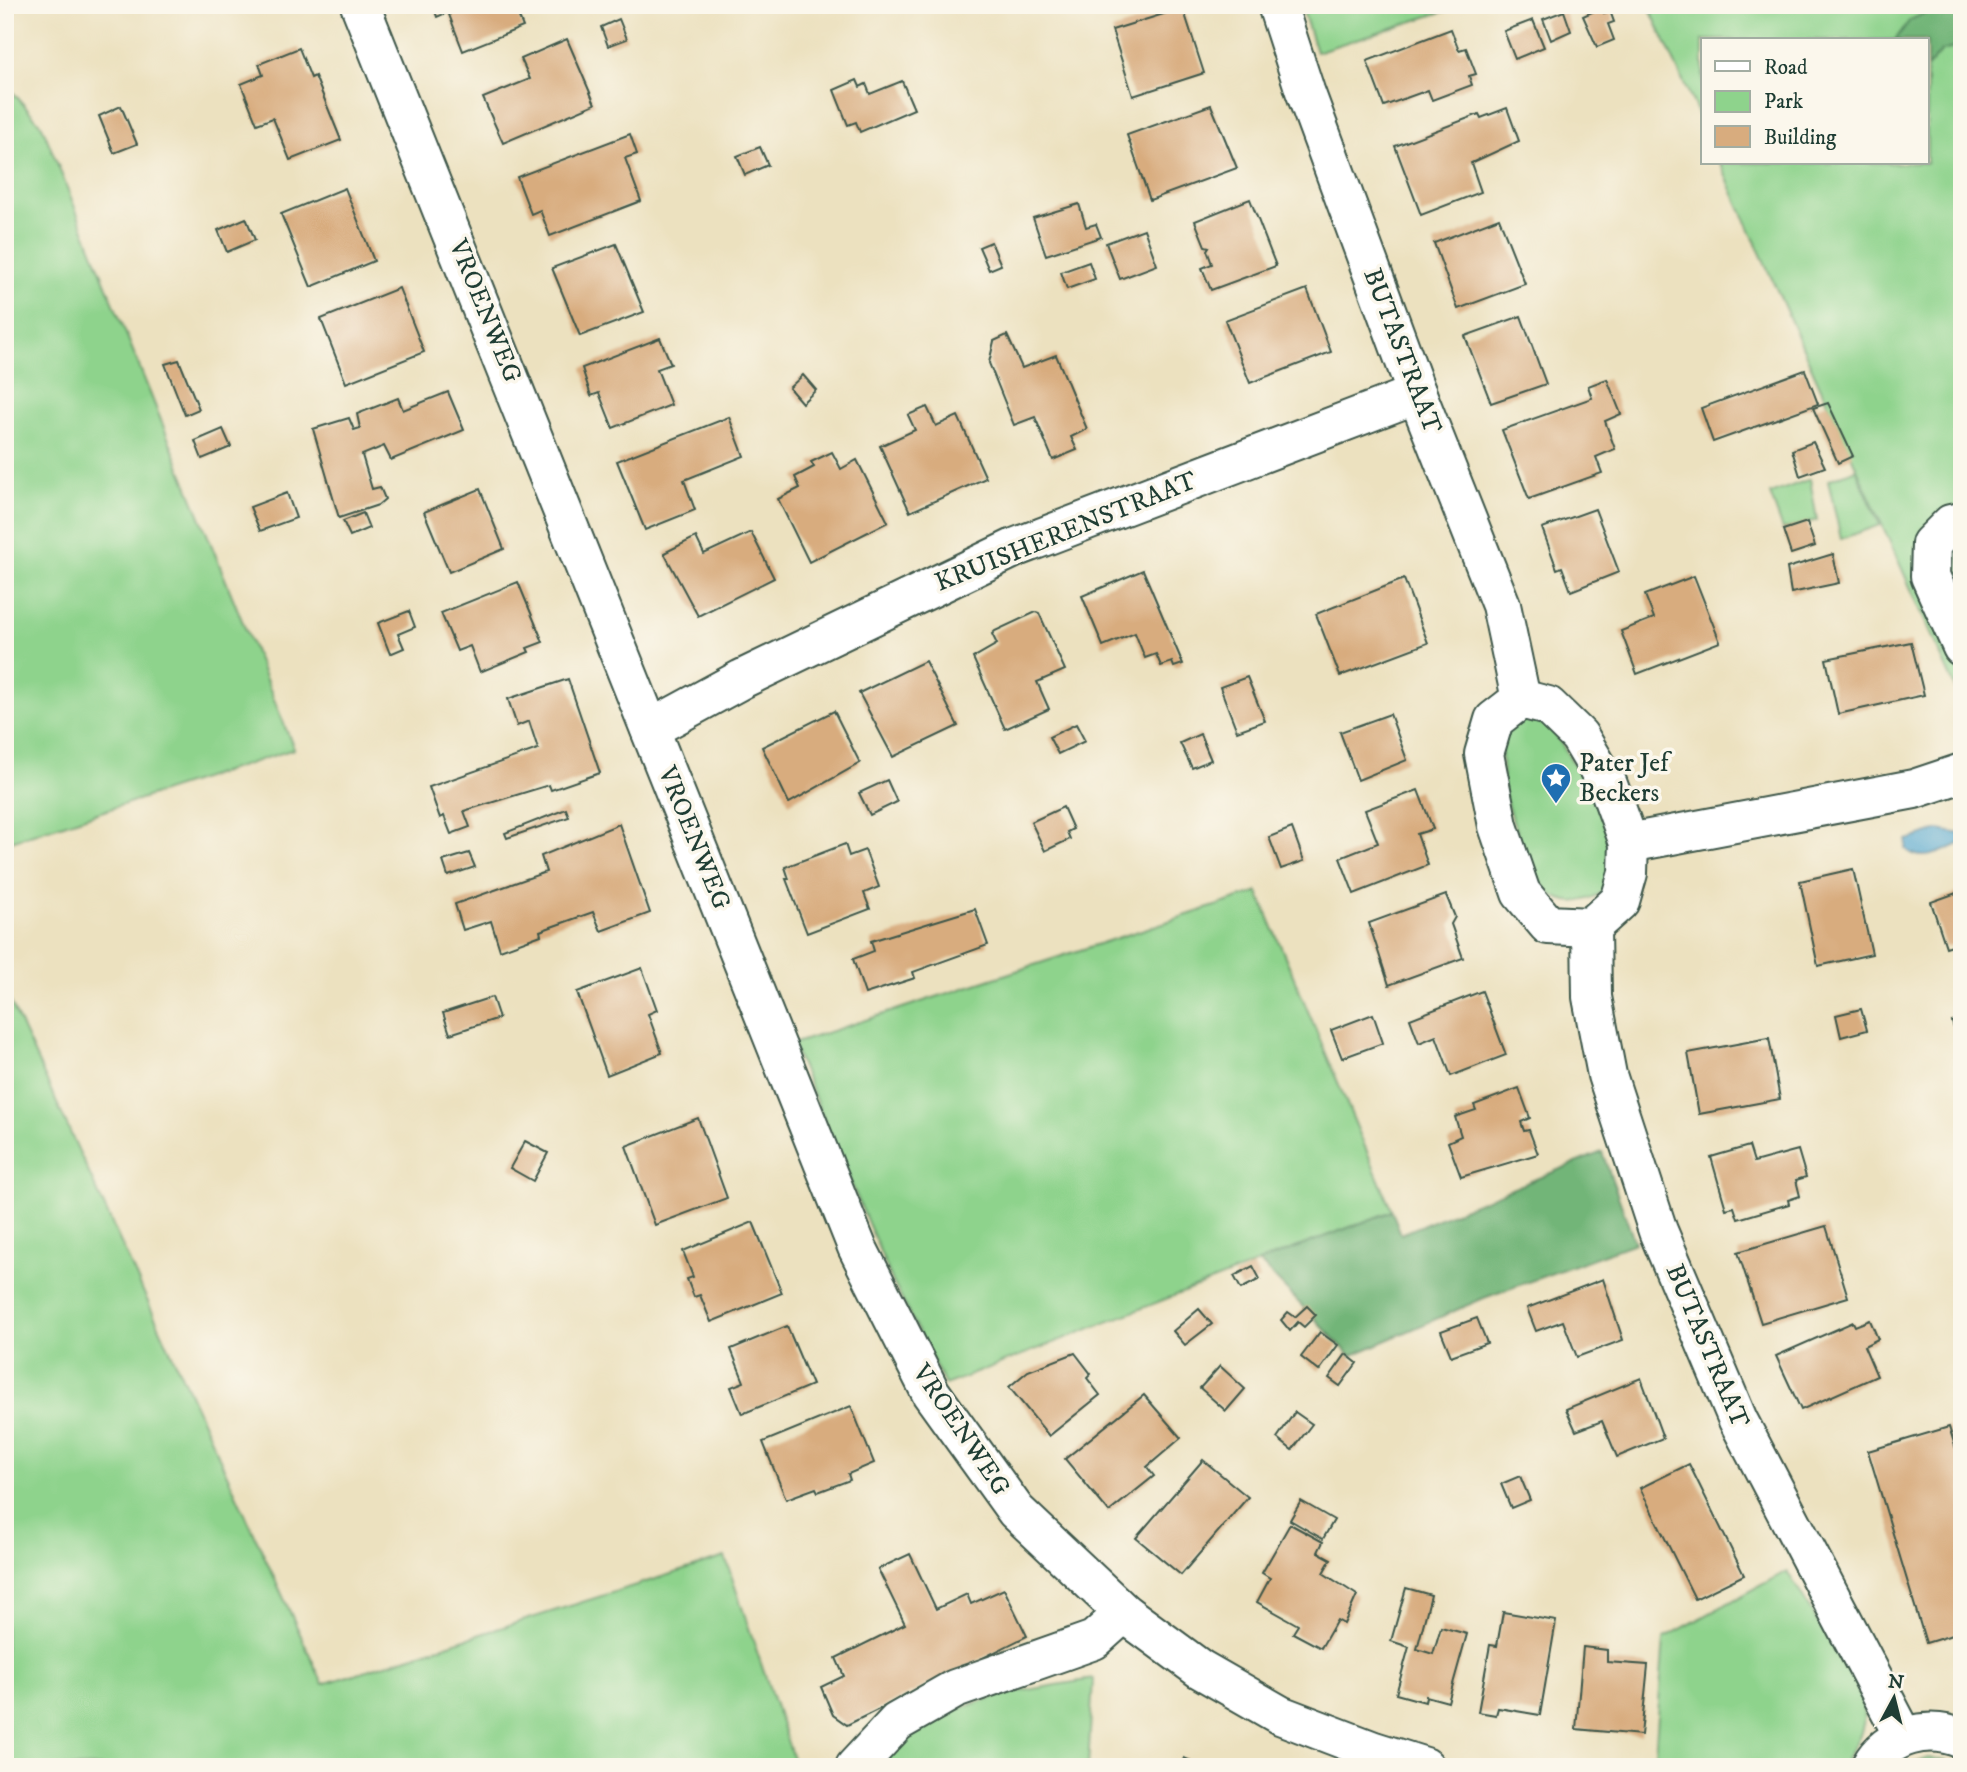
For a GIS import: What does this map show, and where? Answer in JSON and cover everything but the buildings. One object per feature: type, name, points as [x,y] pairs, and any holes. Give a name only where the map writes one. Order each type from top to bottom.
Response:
[{"type":"street","name":"VROENWEG","points":[[360,5],[857,1247],[931,1393],[1016,1511],[1124,1613],[1200,1669],[1280,1715],[1374,1751],[1425,1767]]},
{"type":"street","name":"BUTASTRAAT","points":[[1277,5],[1305,92],[1417,394],[1501,605],[1521,699]]},
{"type":"street","name":"KRUISHERENSTRAAT","points":[[650,729],[742,678],[1014,548],[1417,394]]},
{"type":"street","points":[[1962,522],[1951,524],[1931,544],[1930,576],[1962,647]]},
{"type":"street","points":[[1521,699],[1548,706],[1579,736],[1608,785],[1629,843],[1628,873],[1620,901],[1591,927],[1548,925],[1521,893],[1498,827],[1484,754],[1494,720],[1521,699]]},
{"type":"street","points":[[1629,843],[1914,789],[1962,773]]},
{"type":"street","name":"BUTASTRAAT","points":[[1591,927],[1592,997],[1607,1075],[1658,1231],[1738,1420],[1903,1737]]},
{"type":"street","points":[[855,1767],[897,1722],[955,1689],[1094,1640],[1124,1613]]},
{"type":"street","points":[[1870,1767],[1883,1749],[1903,1737],[1922,1732],[1945,1733],[1962,1739]]},
{"type":"green space","points":[[1301,5],[1464,5],[1316,52]]},
{"type":"green space","points":[[1648,5],[1962,5],[1962,703],[1720,164],[1928,164],[1928,38],[1701,38],[1701,120]]},
{"type":"green space","points":[[1943,5],[1962,5],[1962,46],[1942,51],[1928,67],[1928,38],[1896,38],[1910,20]]},
{"type":"green space","points":[[5,83],[42,126],[294,749],[5,843]]},
{"type":"green space","points":[[1856,469],[1880,525],[1841,539],[1828,480]]},
{"type":"green space","points":[[1810,479],[1817,520],[1783,530],[1770,494]]},
{"type":"green space","points":[[1525,717],[1550,725],[1595,799],[1617,854],[1603,892],[1586,900],[1572,902],[1559,899],[1549,892],[1533,870],[1509,810],[1503,784],[1501,736]]},
{"type":"green space","points":[[1258,892],[1392,1211],[945,1385],[893,1282],[792,1044]]},
{"type":"green space","points":[[5,990],[323,1684],[725,1557],[796,1767],[5,1767]]},
{"type":"green space","points":[[1602,1152],[1635,1243],[1484,1298],[1351,1356],[1259,1262],[1392,1211],[1401,1234]]},
{"type":"green space","points":[[1787,1571],[1857,1687],[1861,1701],[1864,1712],[1862,1729],[1842,1767],[1654,1767],[1664,1638]]},
{"type":"green space","points":[[1093,1679],[1088,1767],[878,1767],[914,1734],[954,1711],[1000,1696]]},
{"type":"green space","points":[[1928,1758],[1944,1760],[1956,1767],[1904,1767]]},
{"type":"water","points":[[1939,830],[1962,834],[1962,843],[1926,856],[1912,854],[1906,849],[1907,840]]},
{"type":"place","name":"Pater Jef Beckers","points":[[1556,805]]}]
